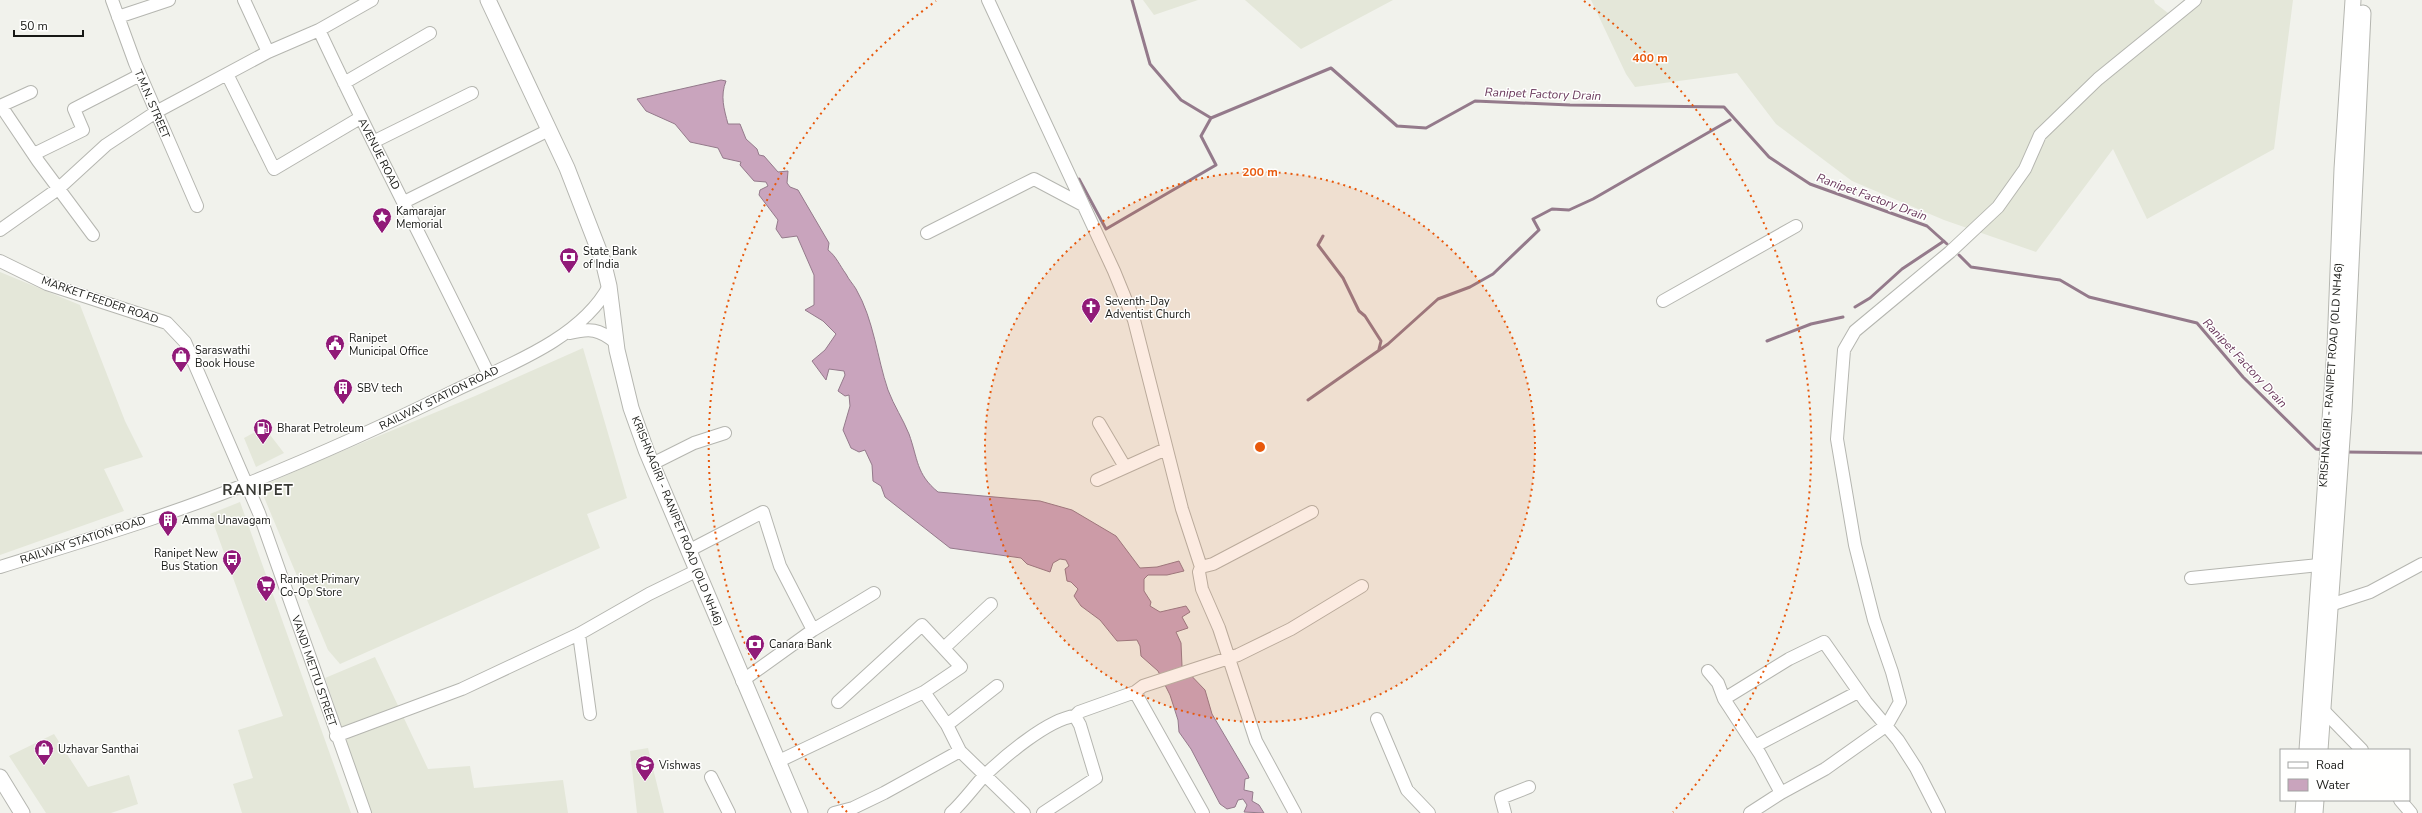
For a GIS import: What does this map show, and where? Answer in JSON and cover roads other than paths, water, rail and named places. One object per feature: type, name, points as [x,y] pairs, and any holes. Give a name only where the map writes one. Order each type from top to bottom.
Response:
[{"type":"main road","name":"KRISHNAGIRI - RANIPET ROAD (OLD NH46)","points":[[488,0],[567,168],[600,254],[609,286],[615,342],[631,408],[652,464],[696,571],[800,813]]},
{"type":"main road","name":"KRISHNAGIRI - RANIPET ROAD (OLD NH46)","points":[[2307,749],[2335,348],[2342,169],[2353,0]]},
{"type":"main road","name":"KRISHNAGIRI - RANIPET ROAD (OLD NH46)","points":[[2320,749],[2344,403],[2363,0]]},
{"type":"main road","points":[[0,777],[22,813]]},
{"type":"main road","points":[[2304,801],[2304,813]]},
{"type":"main road","points":[[2315,813],[2316,801]]},
{"type":"street","name":"T.M.N. STREET","points":[[112,0],[140,75],[197,206]]},
{"type":"street","points":[[118,17],[169,0]]},
{"type":"street","points":[[244,0],[268,52]]},
{"type":"street","points":[[0,230],[58,189],[106,145],[156,112],[268,52],[319,30],[372,0]]},
{"type":"street","points":[[988,0],[1083,205],[1134,320],[1182,509],[1201,567],[1200,572],[1202,589],[1219,628],[1227,657],[1256,741],[1295,813]]},
{"type":"street","points":[[1750,813],[1780,793],[1825,769],[1887,725],[1900,702],[1892,672],[1874,620],[1856,545],[1837,440],[1844,350],[1854,331],[1950,252],[1998,207],[2025,169],[2040,135],[2098,80],[2195,0]]},
{"type":"street","name":"AVENUE ROAD","points":[[319,30],[360,118],[404,202],[489,374]]},
{"type":"street","points":[[344,83],[430,33]]},
{"type":"street","points":[[227,74],[274,169],[360,118]]},
{"type":"street","points":[[34,154],[83,130],[74,109],[140,75]]},
{"type":"street","points":[[31,92],[1,106],[58,189],[93,236]]},
{"type":"street","points":[[373,142],[472,93]]},
{"type":"street","points":[[404,202],[549,130]]},
{"type":"street","points":[[927,233],[1034,180],[1083,205]]},
{"type":"street","points":[[1663,301],[1796,226]]},
{"type":"street","name":"MARKET FEEDER ROAD","points":[[0,261],[47,284],[167,323],[185,342],[247,484]]},
{"type":"street","name":"RAILWAY STATION ROAD","points":[[0,567],[112,532],[247,484],[367,434],[567,334],[595,308],[609,286]]},
{"type":"street","points":[[567,334],[587,329],[597,330],[615,342]]},
{"type":"street","points":[[1099,423],[1125,467]]},
{"type":"street","points":[[652,464],[694,443],[725,433]]},
{"type":"street","points":[[1097,480],[1166,449]]},
{"type":"street","name":"VANDI METTU STREET","points":[[247,484],[336,736],[365,813]]},
{"type":"street","points":[[688,551],[763,512],[780,566],[813,630]]},
{"type":"street","points":[[1201,567],[1213,564],[1312,512]]},
{"type":"street","points":[[2330,605],[2370,592],[2422,564]]},
{"type":"street","points":[[2191,578],[2319,565]]},
{"type":"street","points":[[336,736],[462,689],[579,634],[649,594],[696,571]]},
{"type":"street","points":[[951,813],[984,776],[1031,736],[1068,717],[1075,716],[1079,712],[1135,692],[1143,686],[1227,657],[1238,655],[1291,629],[1362,586]]},
{"type":"street","points":[[742,681],[813,630],[874,593]]},
{"type":"street","points":[[944,648],[990,604]]},
{"type":"street","points":[[777,762],[924,692],[961,667],[922,625],[838,702]]},
{"type":"street","points":[[579,634],[590,714]]},
{"type":"street","points":[[1724,699],[1789,659],[1824,642],[1858,692],[1887,725],[1916,768],[1939,813]]},
{"type":"street","points":[[1708,671],[1718,683],[1724,699],[1755,746],[1780,793]]},
{"type":"street","points":[[947,725],[997,686]]},
{"type":"street","points":[[924,692],[947,725],[960,751],[984,776],[1024,813]]},
{"type":"street","points":[[1135,692],[1202,813]]},
{"type":"street","points":[[1755,746],[1858,692]]},
{"type":"street","points":[[2323,710],[2361,749]]},
{"type":"street","points":[[1043,813],[1096,778],[1080,725],[1075,716]]},
{"type":"street","points":[[1377,719],[1407,790],[1429,813]]},
{"type":"street","points":[[834,813],[854,810],[960,751]]},
{"type":"street","points":[[711,777],[729,813]]},
{"type":"street","points":[[1505,813],[1502,798],[1529,787]]},
{"type":"street","points":[[2401,801],[2411,813]]},
{"type":"water","points":[[721,80],[726,81],[723,97],[728,124],[740,124],[746,139],[757,149],[759,155],[764,156],[778,172],[788,171],[787,183],[790,187],[798,190],[829,243],[828,250],[836,258],[856,289],[867,313],[888,390],[909,434],[919,466],[925,479],[938,492],[1040,501],[1072,510],[1116,536],[1140,568],[1157,567],[1179,561],[1184,571],[1167,575],[1148,575],[1144,579],[1144,591],[1151,602],[1150,606],[1160,612],[1186,606],[1190,612],[1182,617],[1188,628],[1176,632],[1181,643],[1182,666],[1205,690],[1212,714],[1248,775],[1249,778],[1245,779],[1244,790],[1253,792],[1252,801],[1259,805],[1264,813],[1244,812],[1247,805],[1243,799],[1238,800],[1235,807],[1227,809],[1220,804],[1191,749],[1179,732],[1178,720],[1170,695],[1158,671],[1141,656],[1140,646],[1137,640],[1117,641],[1100,620],[1081,606],[1074,596],[1078,589],[1071,582],[1067,581],[1065,569],[1069,566],[1066,560],[1060,559],[1053,563],[1050,572],[1027,564],[1021,558],[950,548],[885,497],[881,486],[873,481],[872,465],[865,450],[859,452],[851,448],[843,430],[850,406],[849,395],[845,396],[838,391],[845,375],[844,371],[829,369],[826,380],[812,361],[825,350],[836,334],[823,321],[805,310],[814,305],[814,275],[797,236],[782,238],[776,229],[778,220],[759,195],[760,190],[768,186],[766,182],[754,181],[740,165],[741,162],[723,158],[718,148],[690,142],[675,124],[646,111],[637,99]]},
{"type":"waterway","name":"Ranipet Factory Drain","points":[[1132,0],[1150,64],[1181,100],[1211,118],[1331,68],[1397,126],[1426,128],[1475,101],[1570,105],[1724,107],[1769,157],[1810,184],[1927,226],[1947,244]]},
{"type":"waterway","points":[[1079,179],[1106,229],[1216,165],[1201,136],[1211,118]]},
{"type":"waterway","points":[[1308,400],[1388,344],[1438,299],[1470,287],[1493,274],[1539,230],[1533,219],[1552,209],[1569,210],[1593,199],[1730,120]]},
{"type":"waterway","points":[[1323,236],[1318,245],[1343,278],[1359,311],[1365,316],[1381,341],[1379,349]]},
{"type":"waterway","points":[[1855,307],[1870,298],[1902,269],[1944,241]]},
{"type":"waterway","name":"Ranipet Factory Drain","points":[[1959,255],[1971,267],[2060,280],[2089,297],[2197,323],[2243,377],[2316,449],[2323,450]]},
{"type":"waterway","points":[[1767,341],[1811,324],[1843,317]]},
{"type":"waterway","name":"Ranipet Factory Drain","points":[[2345,452],[2422,453]]},
{"type":"place","name":"Kamarajar Memorial","points":[[382,234]]},
{"type":"place","name":"State Bank of India","points":[[569,274]]},
{"type":"place","name":"Seventh-Day Adventist Church","points":[[1091,324]]},
{"type":"place","name":"Ranipet Municipal Office","points":[[335,361]]},
{"type":"place","name":"Saraswathi Book House","points":[[181,373]]},
{"type":"place","name":"SBV tech","points":[[343,405]]},
{"type":"place","name":"Bharat Petroleum","points":[[263,445]]},
{"type":"place","name":"Amma Unavagam","points":[[168,537]]},
{"type":"place","name":"Ranipet New Bus Station","points":[[232,576]]},
{"type":"place","name":"Ranipet Primary Co-Op Store","points":[[266,602]]},
{"type":"place","name":"Canara Bank","points":[[755,661]]},
{"type":"place","name":"Uzhavar Santhai","points":[[44,766]]},
{"type":"place","name":"Vishwas","points":[[645,782]]},
{"type":"district","name":"RANIPET","points":[[258,490]]}]
